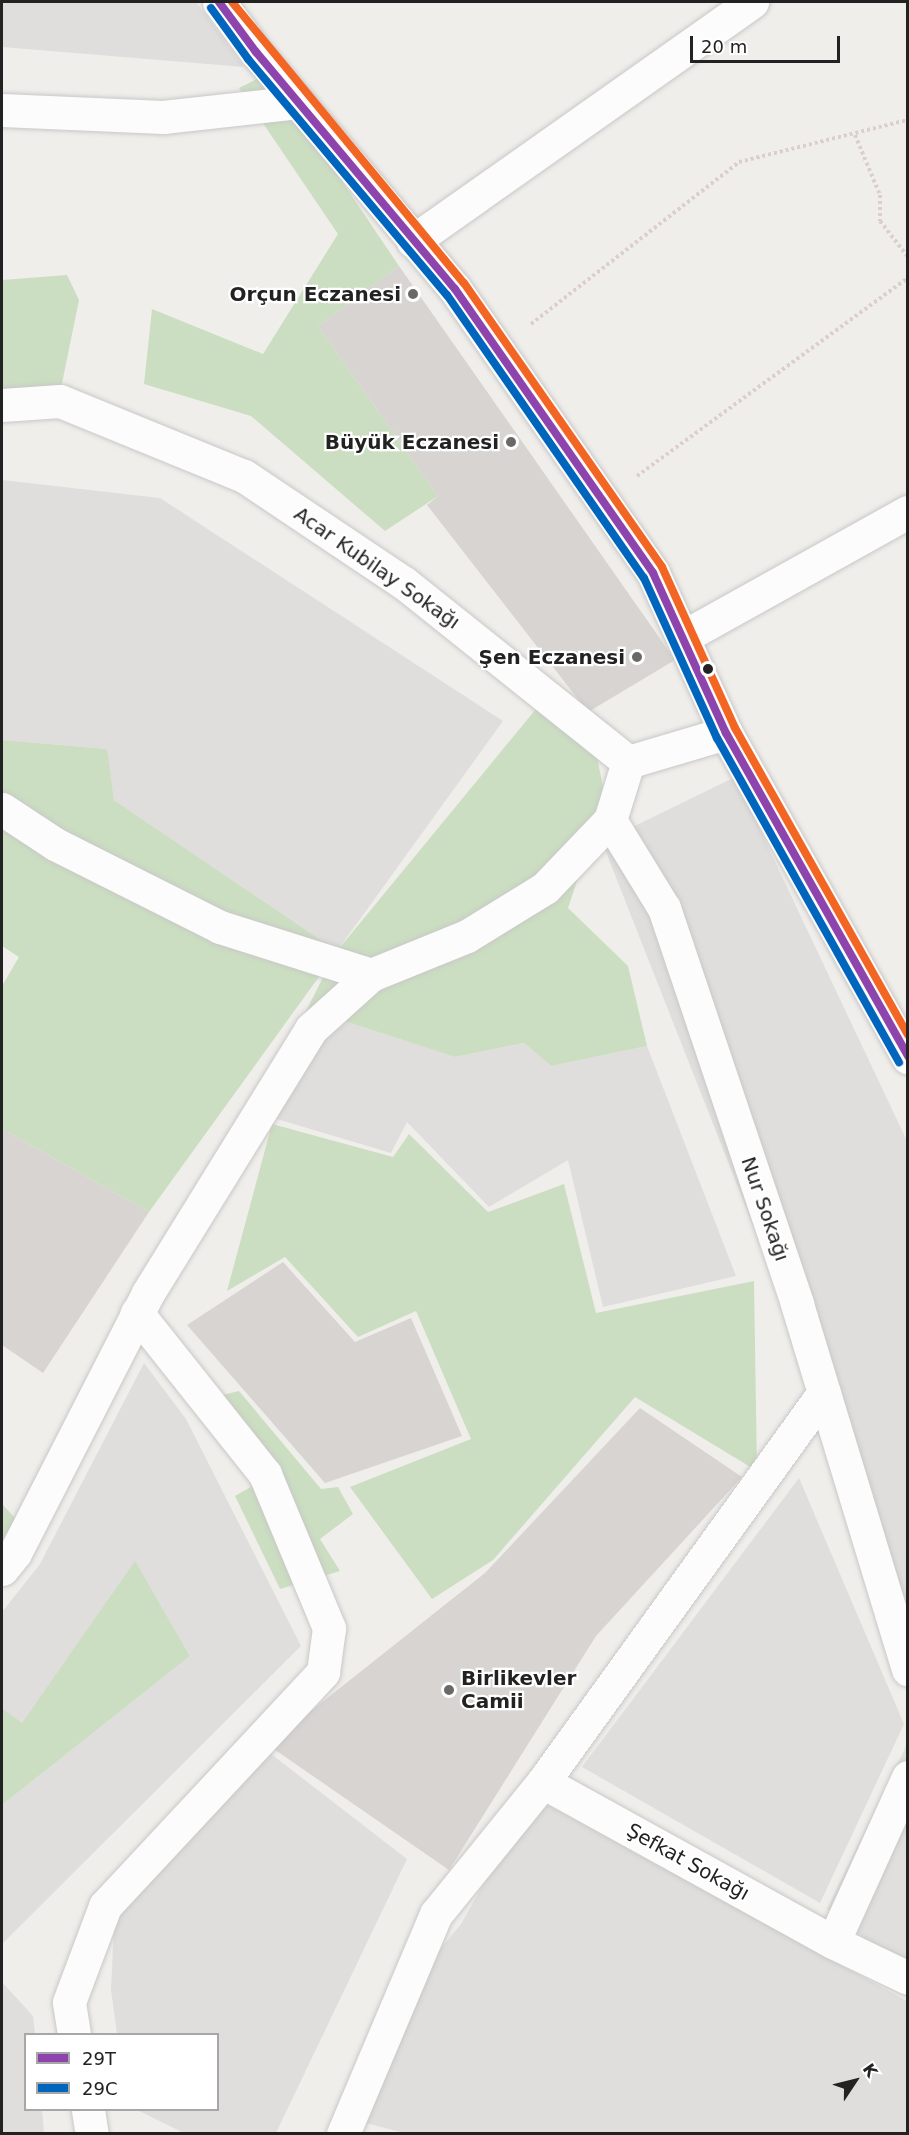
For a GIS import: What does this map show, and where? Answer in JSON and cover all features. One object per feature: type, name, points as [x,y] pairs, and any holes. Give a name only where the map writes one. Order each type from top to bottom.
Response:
[{"type":"street","points":[[219,2],[298,102],[455,290],[653,573],[726,733],[896,1011],[908,1057]]},
{"type":"street","points":[[413,241],[752,2]]},
{"type":"street","points":[[2,110],[163,117],[298,102]]},
{"type":"street","name":"Acar Kubilay Sokağı","points":[[2,405],[60,401],[244,476],[404,583],[628,762]]},
{"type":"street","points":[[683,637],[908,512]]},
{"type":"street","points":[[2,1569],[15,1553],[138,1313],[311,1029],[371,975],[467,936],[545,888],[610,820],[628,762],[726,733]]},
{"type":"street","points":[[2,809],[55,844],[220,927],[371,975]]},
{"type":"street","name":"Nur Sokağı","points":[[610,820],[664,908],[824,1393],[908,1669]]},
{"type":"street","points":[[74,2033],[69,2002],[105,1906],[323,1672],[329,1628],[265,1474],[138,1313]]},
{"type":"street","points":[[343,2133],[436,1914],[543,1782],[824,1393]]},
{"type":"street","points":[[833,1942],[908,1777]]},
{"type":"street","name":"Şefkat Sokağı","points":[[543,1782],[833,1942],[908,1978]]},
{"type":"street","points":[[87,2111],[92,2133]]},
{"type":"path","points":[[497,350],[739,162],[908,120]]},
{"type":"path","points":[[855,135],[880,195],[880,220],[908,257]]},
{"type":"path","points":[[603,501],[908,278]]},
{"type":"shaded area","points":[[2,2],[196,2],[244,67],[2,47]]},
{"type":"shaded area","points":[[2,480],[160,498],[503,721],[337,951],[114,800],[106,749],[2,740]]},
{"type":"shaded area","points":[[735,777],[907,1141],[907,1657],[786,1309],[602,842]]},
{"type":"shaded area","points":[[307,1009],[455,1057],[524,1043],[551,1066],[647,1046],[736,1276],[603,1307],[568,1160],[489,1207],[407,1122],[391,1153],[270,1117]]},
{"type":"shaded area","points":[[144,1363],[186,1419],[301,1646],[2,1944],[2,1805],[190,1656],[135,1562],[22,1724],[2,1708],[2,1612],[40,1564]]},
{"type":"shaded area","points":[[799,1478],[904,1724],[820,1903],[582,1767]]},
{"type":"shaded area","points":[[907,1744],[907,1971],[827,1909]]},
{"type":"shaded area","points":[[262,1747],[407,1859],[276,2133],[184,2133],[139,2111],[219,2111],[219,2033],[117,2033],[111,1990],[115,1904]]},
{"type":"shaded area","points":[[533,1797],[907,2001],[907,2133],[408,2134],[339,2116],[382,2020],[461,1924]]},
{"type":"shaded area","points":[[2,1982],[33,2016],[35,2033],[24,2033],[24,2111],[42,2111],[44,2133],[2,2133]]},
{"type":"green space","points":[[269,73],[399,266],[318,326],[438,496],[385,531],[251,416],[144,384],[152,309],[263,354],[338,234],[239,88]]},
{"type":"green space","points":[[67,275],[79,300],[58,403],[2,404],[2,280]]},
{"type":"green space","points":[[536,709],[594,742],[605,797],[568,908],[628,966],[647,1046],[551,1066],[524,1043],[455,1057],[307,1009],[334,956],[149,1212],[2,1129],[2,986],[19,957],[2,946],[2,740],[107,749],[114,800],[337,951]]},
{"type":"green space","points":[[272,1124],[393,1157],[409,1134],[488,1212],[564,1184],[596,1313],[754,1281],[757,1471],[635,1397],[493,1560],[432,1599],[350,1487],[471,1439],[416,1311],[358,1337],[285,1257],[227,1291]]},
{"type":"green space","points":[[239,1391],[321,1489],[338,1487],[353,1514],[320,1539],[340,1571],[280,1589],[235,1496],[268,1477],[210,1398]]},
{"type":"green space","points":[[2,1504],[16,1519],[2,1540]]},
{"type":"green space","points":[[135,1561],[190,1656],[2,1805],[2,1708],[22,1723]]},
{"type":"building","points":[[399,266],[675,660],[588,712],[427,505],[438,496],[318,326]]},
{"type":"building","points":[[2,1129],[149,1212],[43,1373],[2,1345]]},
{"type":"building","points":[[283,1262],[355,1342],[411,1318],[462,1436],[325,1483],[187,1325]]},
{"type":"building","name":"Birlikevler Camii","points":[[640,1408],[742,1477],[596,1636],[449,1870],[268,1745],[485,1573]]},
{"type":"transit line","name":"29T","points":[[219,2],[256,52],[455,289],[653,573],[726,733],[908,1056]]},
{"type":"transit line","points":[[232,2],[464,283],[662,567],[735,728],[908,1035]]},
{"type":"transit line","name":"29C","points":[[211,8],[248,59],[447,295],[644,578],[717,738],[899,1062]]},
{"type":"place","name":"Orçun Eczanesi","points":[[413,294]]},
{"type":"place","name":"Büyük Eczanesi","points":[[511,442]]},
{"type":"place","name":"Şen Eczanesi","points":[[637,657]]},
{"type":"place","name":"Birlikevler Camii","points":[[449,1690]]}]
